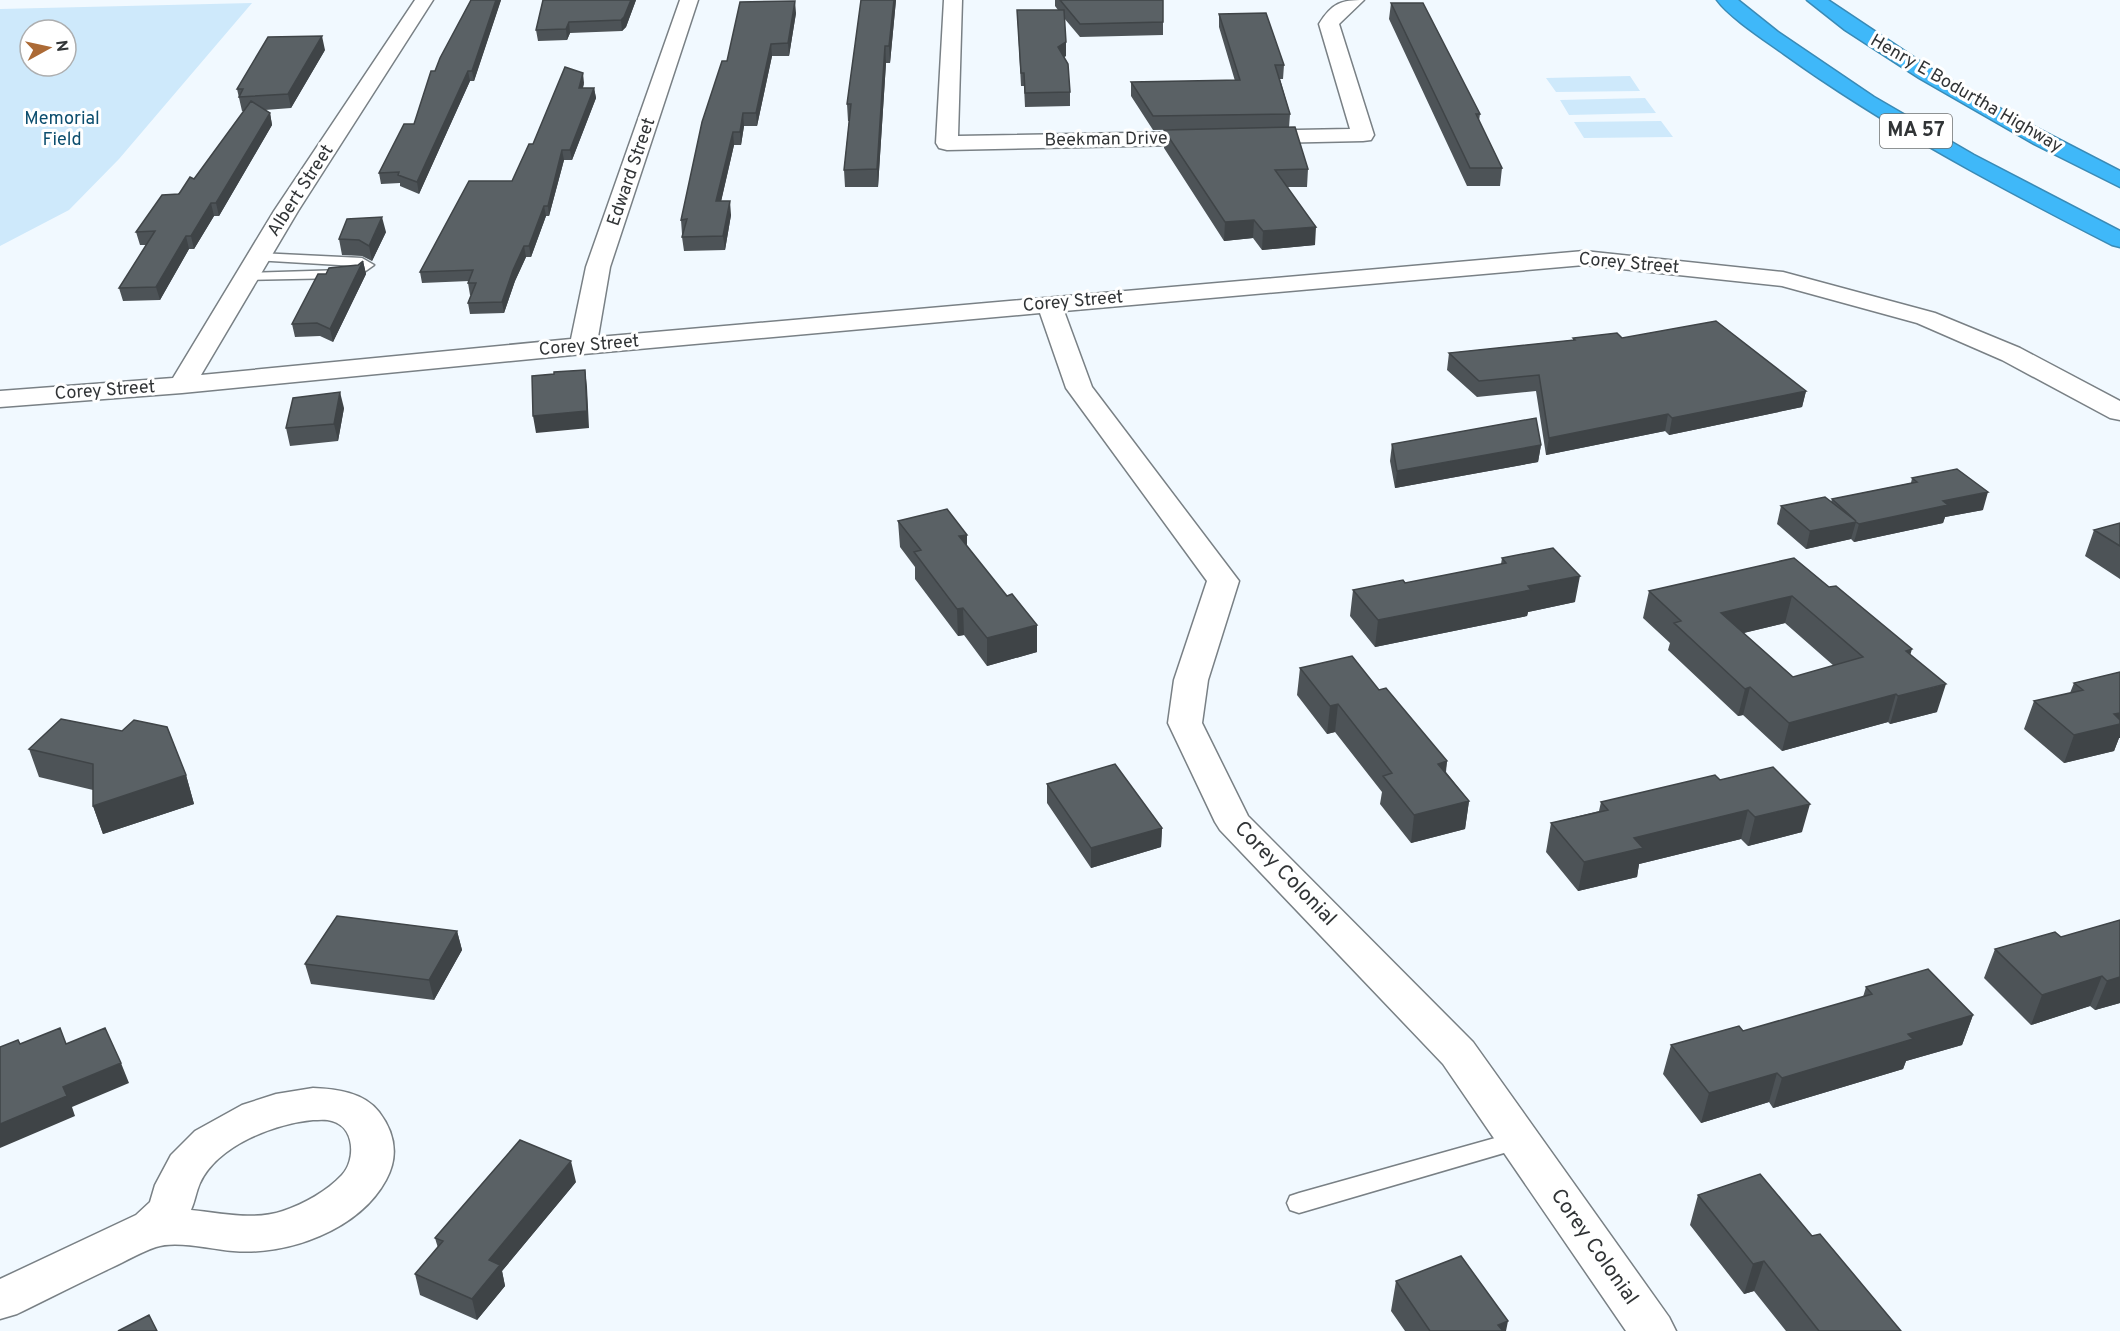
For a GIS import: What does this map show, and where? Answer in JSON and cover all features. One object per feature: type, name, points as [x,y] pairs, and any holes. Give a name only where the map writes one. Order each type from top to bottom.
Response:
[{"type":"highway","points":[[1708,0],[1762,37],[1816,69]]},
{"type":"highway","name":"MA 57","points":[[1726,0],[1816,69],[1967,160],[2120,240]]},
{"type":"highway","name":"Henry E Bodurtha Highway","points":[[1816,0],[1871,40],[1950,88],[2120,180]]},
{"type":"street","name":"Albert Street","points":[[182,385],[259,257],[424,0]]},
{"type":"street","name":"Edward Street","points":[[583,346],[598,267],[689,0]]},
{"type":"street","name":"Beekman Drive","points":[[953,0],[947,143],[1363,135],[1329,24],[1355,0]]},
{"type":"street","name":"Corey Street","points":[[0,399],[182,385],[583,346],[1584,258],[1783,279],[1926,318],[2011,354],[2120,412]]},
{"type":"street","name":"Corey Colonial","points":[[1049,304],[1079,388],[1223,581],[1191,680],[1185,723],[1233,822],[1458,1053],[1652,1331]]},
{"type":"street","points":[[0,1300],[152,1228],[168,1226],[255,1233],[281,1230],[310,1220],[339,1204],[360,1185],[372,1161],[373,1149],[370,1133],[361,1120],[347,1110],[322,1104],[288,1107],[255,1117],[232,1128],[191,1160],[168,1210],[152,1228]]},
{"type":"lane","points":[[247,277],[343,274],[356,272],[367,265],[362,262],[259,257]]},
{"type":"lane","points":[[1299,1203],[1520,1140]]},
{"type":"green space","name":"Memorial Field","points":[[252,3],[119,159],[69,210],[0,246],[0,9]]},
{"type":"green space","points":[[1630,76],[1640,91],[1556,92],[1546,78]]},
{"type":"green space","points":[[1645,98],[1656,113],[1569,115],[1560,100]]},
{"type":"green space","points":[[1661,121],[1673,137],[1584,138],[1574,122]]},
{"type":"building","points":[[471,0],[496,0],[472,71],[468,71],[417,182],[398,175],[399,172],[379,173],[404,124],[414,124],[431,71],[435,71]]},
{"type":"building","points":[[543,0],[631,0],[621,20],[569,22],[566,29],[536,30]]},
{"type":"building","points":[[861,0],[894,0],[889,46],[885,46],[877,169],[844,170],[851,104],[847,104]]},
{"type":"building","points":[[1060,0],[1163,0],[1163,22],[1080,24]]},
{"type":"building","points":[[795,1],[788,43],[771,44],[756,113],[743,113],[740,132],[733,132],[716,201],[730,201],[723,236],[682,237],[687,219],[681,220],[702,122],[722,61],[727,61],[740,2]]},
{"type":"building","points":[[1391,3],[1423,3],[1480,114],[1476,114],[1502,168],[1470,168]]},
{"type":"building","points":[[1017,10],[1064,10],[1066,42],[1058,47],[1068,64],[1070,92],[1025,93],[1024,73],[1021,73]]},
{"type":"building","points":[[1266,13],[1284,65],[1275,65],[1290,114],[1153,116],[1131,82],[1240,80],[1219,14]]},
{"type":"building","points":[[322,36],[288,94],[239,97],[243,89],[237,89],[268,37]]},
{"type":"building","points":[[565,67],[583,73],[579,88],[594,88],[570,150],[562,150],[548,206],[544,206],[529,246],[524,246],[502,302],[468,303],[476,283],[468,283],[473,270],[420,272],[469,181],[512,181],[529,144],[533,144]]},
{"type":"building","points":[[251,101],[270,113],[216,203],[211,203],[191,236],[186,236],[156,287],[119,288],[155,231],[136,232],[162,195],[179,194],[190,177],[194,179]]},
{"type":"building","points":[[1295,127],[1308,169],[1275,170],[1316,227],[1263,231],[1254,220],[1225,222],[1164,130]]},
{"type":"building","points":[[382,217],[369,246],[359,240],[339,239],[347,219]]},
{"type":"building","points":[[363,261],[330,329],[317,323],[292,324],[318,274],[326,274],[329,268],[358,265]]},
{"type":"building","points":[[1716,321],[1806,391],[1672,418],[1668,414],[1549,438],[1539,375],[1479,381],[1449,353],[1575,340],[1573,338],[1617,333],[1622,338]]},
{"type":"building","points":[[585,370],[587,411],[533,416],[532,376]]},
{"type":"building","points":[[340,392],[334,424],[286,428],[293,398]]},
{"type":"building","points":[[1536,418],[1541,445],[1397,471],[1392,444]]},
{"type":"building","points":[[1957,469],[1988,492],[1943,501],[1948,505],[1859,524],[1856,522],[1810,531],[1781,506],[1825,497],[1856,521],[1832,499],[1917,482],[1912,478]]},
{"type":"building","points":[[947,509],[967,535],[959,536],[1007,596],[1012,594],[1037,625],[987,638],[963,608],[957,609],[914,552],[921,550],[898,521]]},
{"type":"building","points":[[2120,523],[2120,546],[2094,530]]},
{"type":"building","points":[[1553,548],[1580,576],[1528,586],[1531,590],[1378,620],[1353,590],[1403,580],[1405,583],[1506,563],[1502,558]]},
{"type":"building","points":[[1794,558],[1829,587],[1836,586],[1912,649],[1906,651],[1946,684],[1898,696],[1896,694],[1789,723],[1750,687],[1745,689],[1674,623],[1681,621],[1649,591]],"holes":[[[1792,596],[1863,657],[1793,677],[1721,613]]]},
{"type":"building","points":[[1352,656],[1379,690],[1386,688],[1447,761],[1438,764],[1469,801],[1414,815],[1383,776],[1392,773],[1338,704],[1330,706],[1300,668]]},
{"type":"building","points":[[2120,672],[2120,713],[2114,714],[2120,720],[2120,724],[2074,735],[2034,701],[2083,690],[2074,683]]},
{"type":"building","points":[[61,719],[122,731],[134,720],[167,727],[186,775],[93,806],[93,764],[29,749]]},
{"type":"building","points":[[1115,764],[1162,828],[1091,848],[1047,784]]},
{"type":"building","points":[[1773,767],[1810,804],[1755,817],[1748,810],[1634,838],[1643,848],[1584,862],[1551,823],[1608,810],[1601,802],[1715,775],[1720,780]]},
{"type":"building","points":[[337,916],[457,931],[429,980],[305,964]]},
{"type":"building","points":[[2120,920],[2120,977],[2107,981],[2102,976],[2042,995],[1995,949],[2055,932],[2061,937]]},
{"type":"building","points":[[1928,969],[1973,1015],[1908,1034],[1913,1039],[1782,1078],[1777,1073],[1709,1093],[1671,1045],[1739,1026],[1743,1031],[1872,994],[1866,987]]},
{"type":"building","points":[[60,1028],[66,1044],[105,1028],[121,1063],[63,1087],[67,1096],[0,1124],[0,1047],[18,1040],[20,1044]]},
{"type":"building","points":[[520,1140],[571,1161],[489,1260],[500,1265],[472,1299],[415,1274],[443,1241],[435,1238]]},
{"type":"building","points":[[1760,1174],[1812,1236],[1820,1234],[1901,1331],[1819,1331],[1764,1261],[1753,1264],[1698,1195]]},
{"type":"building","points":[[1461,1256],[1508,1321],[1498,1325],[1503,1331],[1430,1331],[1396,1281]]},
{"type":"building","points":[[149,1315],[157,1331],[118,1331]]}]
